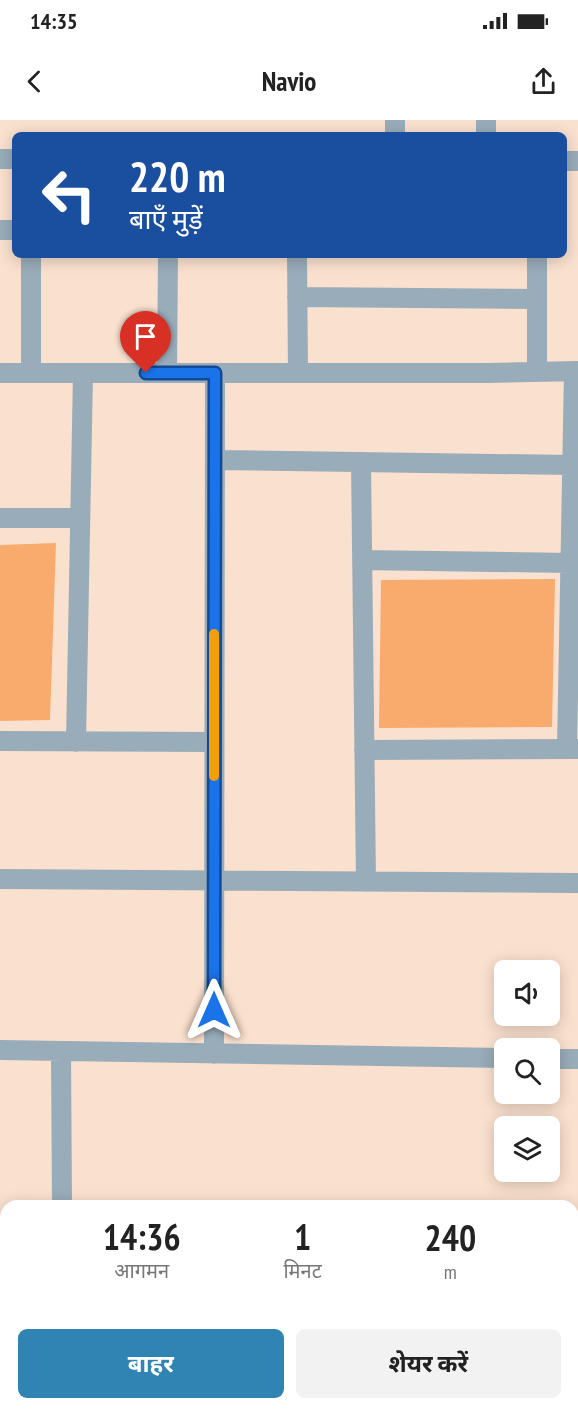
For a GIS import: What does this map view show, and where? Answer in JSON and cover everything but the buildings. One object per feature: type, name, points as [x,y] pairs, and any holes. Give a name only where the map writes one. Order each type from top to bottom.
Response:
[{"type":"street","points":[[31,258],[32,373]]},
{"type":"street","points":[[167,373],[168,258]]},
{"type":"street","points":[[297,258],[298,373]]},
{"type":"street","points":[[537,258],[537,372]]},
{"type":"street","points":[[297,297],[537,299]]},
{"type":"street","points":[[0,373],[576,371],[571,563],[573,749],[364,750]]},
{"type":"street","points":[[76,742],[83,373]]},
{"type":"street","points":[[214,1054],[215,373]]},
{"type":"street","points":[[215,460],[572,465]]},
{"type":"street","points":[[361,462],[366,882]]},
{"type":"street","points":[[0,518],[80,518]]},
{"type":"street","points":[[362,560],[571,563]]},
{"type":"street","points":[[0,741],[214,742]]},
{"type":"street","points":[[0,879],[578,884]]},
{"type":"street","points":[[0,1050],[494,1058]]},
{"type":"street","points":[[61,1051],[62,1200]]},
{"type":"street","points":[[560,1059],[578,1059]]},
{"type":"shaded area","points":[[56,543],[50,720],[0,721],[0,545]]},
{"type":"shaded area","points":[[555,579],[552,727],[379,728],[381,580]]},
{"type":"slow traffic","points":[[214,634],[214,776]]},
{"type":"route","points":[[146,373],[215,373],[214,1010]]}]
